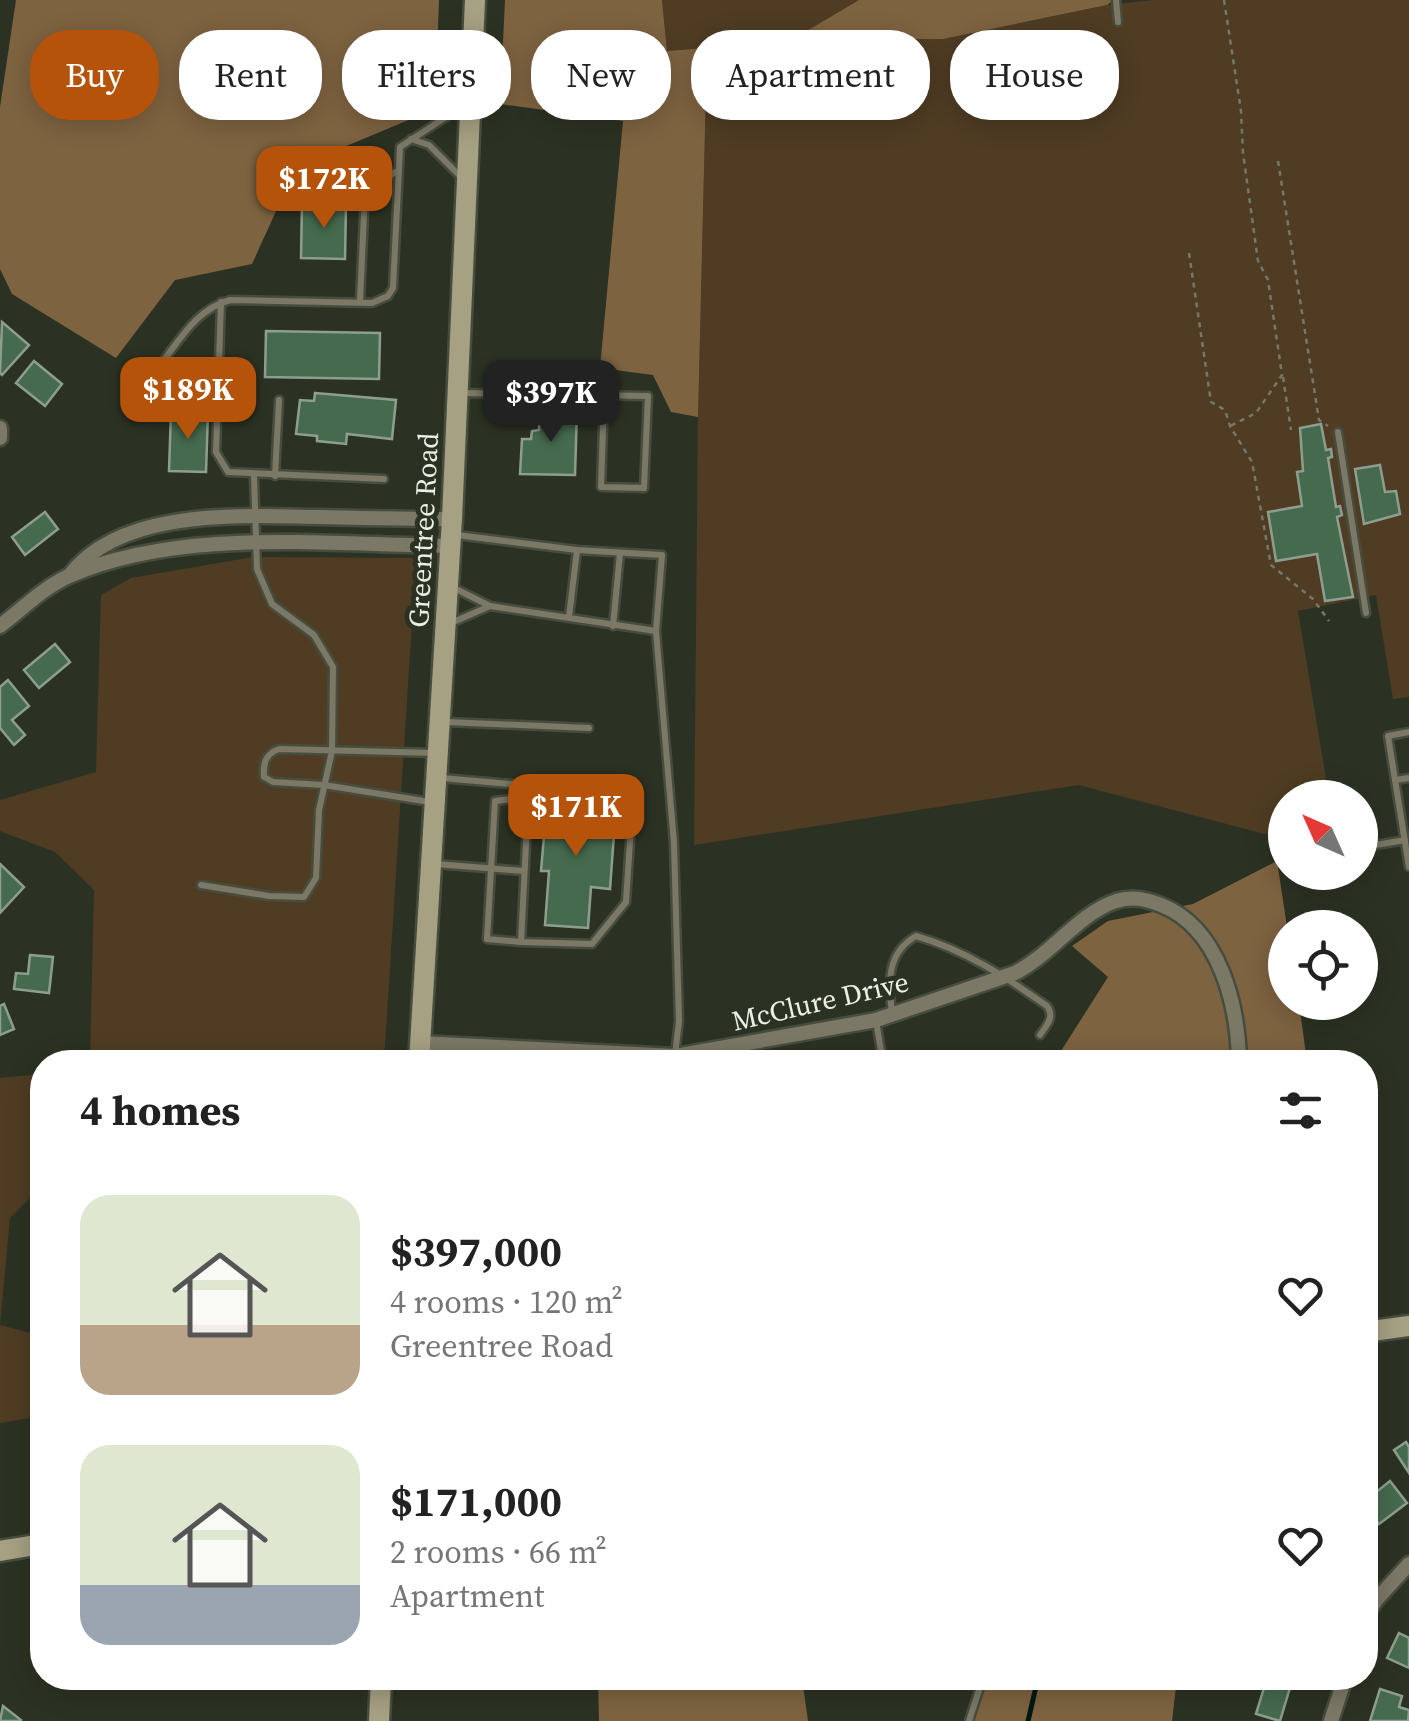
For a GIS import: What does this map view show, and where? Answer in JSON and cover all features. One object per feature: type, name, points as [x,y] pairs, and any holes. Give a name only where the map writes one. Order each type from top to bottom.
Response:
[{"type":"street","name":"Greentree Road","points":[[473,30],[474,0]]},
{"type":"street","name":"Greentree Road","points":[[420,1050],[471,120]]},
{"type":"street","points":[[0,428],[0,438]]},
{"type":"street","points":[[70,576],[80,562],[96,552],[142,532],[190,520],[254,516],[451,534]]},
{"type":"street","points":[[0,626],[70,576],[159,549],[190,544],[451,534]]},
{"type":"street","name":"McClure Drive","points":[[708,1050],[876,1020],[1004,976],[1037,962],[1090,914],[1118,900],[1144,898],[1179,912],[1222,969],[1232,1004],[1238,1050]]},
{"type":"street","points":[[1378,1330],[1409,1326]]},
{"type":"street","points":[[0,1551],[30,1546]]},
{"type":"street","points":[[1378,1599],[1409,1564]]},
{"type":"street","points":[[379,1721],[380,1690]]},
{"type":"street","points":[[1331,1721],[1341,1690]]},
{"type":"lane","points":[[1116,0],[1118,22]]},
{"type":"lane","points":[[216,387],[173,381],[164,360],[199,314],[222,302],[380,302],[393,288],[400,146],[443,120]]},
{"type":"lane","points":[[410,139],[428,145],[469,185]]},
{"type":"lane","points":[[360,301],[365,192],[399,170]]},
{"type":"lane","points":[[222,302],[216,452],[228,472],[384,479]]},
{"type":"lane","points":[[458,392],[648,396],[644,488],[601,487],[604,397]]},
{"type":"lane","points":[[274,476],[278,400]]},
{"type":"lane","points":[[1338,432],[1366,614]]},
{"type":"lane","points":[[201,885],[269,896],[304,897],[316,878],[319,810],[332,751],[332,667],[314,635],[272,604],[257,570],[254,476]]},
{"type":"lane","points":[[451,534],[577,550],[662,555],[656,632],[674,842],[679,1021],[676,1050]]},
{"type":"lane","points":[[569,617],[577,550]]},
{"type":"lane","points":[[613,626],[620,552]]},
{"type":"lane","points":[[447,584],[490,606],[656,632]]},
{"type":"lane","points":[[445,626],[490,606]]},
{"type":"lane","points":[[440,722],[589,728]]},
{"type":"lane","points":[[1409,732],[1388,736],[1409,867]]},
{"type":"lane","points":[[435,803],[324,785],[273,782],[264,777],[263,766],[266,758],[279,749],[438,753]]},
{"type":"lane","points":[[436,777],[633,795],[626,902],[592,944],[487,939],[496,802],[528,798]]},
{"type":"lane","points":[[1395,780],[1409,778]]},
{"type":"lane","points":[[520,942],[528,786]]},
{"type":"lane","points":[[1378,845],[1405,840]]},
{"type":"lane","points":[[431,863],[524,871]]},
{"type":"lane","points":[[892,1014],[888,979],[894,959],[903,944],[916,936],[964,954],[1004,976],[1051,1011],[1051,1020],[1040,1035]]},
{"type":"lane","points":[[876,1020],[881,1050]]},
{"type":"lane","points":[[969,1721],[980,1690]]},
{"type":"path","points":[[1224,0],[1258,261],[1268,280],[1292,430]]},
{"type":"path","points":[[1278,160],[1318,420],[1338,432]]},
{"type":"path","points":[[1189,253],[1210,402],[1225,410],[1252,462],[1272,565],[1313,599],[1328,620]]},
{"type":"path","points":[[1230,426],[1256,413],[1282,375]]},
{"type":"shaded area","points":[[16,0],[439,0],[438,30],[342,30],[342,120],[409,120],[296,167],[252,264],[175,280],[116,358],[12,294],[0,269],[0,107]]},
{"type":"shaded area","points":[[505,0],[662,0],[665,30],[531,30],[531,108],[511,106],[511,30],[504,30]]},
{"type":"shaded area","points":[[662,0],[859,0],[808,30],[691,30],[691,50],[671,51],[671,30],[665,30]]},
{"type":"shaded area","points":[[859,0],[1114,0],[1107,5],[986,30],[950,30],[950,38],[943,39],[930,39],[930,30],[808,30]]},
{"type":"shaded area","points":[[1153,0],[1409,0],[1409,697],[1393,699],[1376,595],[1298,611],[1326,780],[1268,780],[1268,835],[1079,785],[694,845],[705,120],[930,120],[930,39],[950,37],[950,120],[1119,120],[1119,30],[986,30],[1107,5]]},
{"type":"shaded area","points":[[691,49],[691,120],[705,120],[698,417],[671,412],[653,375],[600,368],[623,121],[616,120],[671,120],[671,51]]},
{"type":"shaded area","points":[[253,557],[416,558],[385,1050],[90,1050],[94,890],[55,852],[0,831],[0,800],[96,772],[101,595],[131,578]]},
{"type":"shaded area","points":[[1268,866],[1268,890],[1281,890],[1284,910],[1268,910],[1268,1020],[1301,1020],[1305,1050],[1062,1050],[1108,977],[1072,946],[1108,921],[1193,904]]},
{"type":"shaded area","points":[[30,1075],[30,1198],[10,1218],[0,1325],[0,1078]]},
{"type":"shaded area","points":[[0,1325],[30,1333],[30,1418],[0,1423]]},
{"type":"shaded area","points":[[598,1690],[804,1690],[808,1721],[599,1721]]},
{"type":"shaded area","points":[[977,1690],[1176,1690],[1172,1721],[972,1721]]},
{"type":"building","points":[[302,203],[346,204],[345,259],[301,258]]},
{"type":"building","points":[[2,322],[29,345],[2,375],[0,373]]},
{"type":"building","points":[[266,331],[380,333],[379,379],[265,377]]},
{"type":"building","points":[[34,361],[62,384],[45,406],[16,383]]},
{"type":"building","points":[[315,393],[396,400],[392,439],[347,434],[346,444],[296,434],[300,400],[314,401]]},
{"type":"building","points":[[540,410],[577,410],[575,475],[520,474],[522,439],[531,439],[532,431],[539,430]]},
{"type":"building","points":[[171,411],[208,413],[206,472],[169,471]]},
{"type":"building","points":[[1321,424],[1326,450],[1331,449],[1332,457],[1328,458],[1336,507],[1340,506],[1342,515],[1337,517],[1353,597],[1325,601],[1317,554],[1276,561],[1268,512],[1302,506],[1297,472],[1303,471],[1300,428]]},
{"type":"building","points":[[1380,465],[1385,492],[1396,491],[1400,514],[1364,524],[1355,469]]},
{"type":"building","points":[[45,512],[58,529],[25,555],[12,537]]},
{"type":"building","points":[[55,644],[70,662],[39,688],[24,670]]},
{"type":"building","points":[[8,680],[29,706],[12,720],[25,735],[14,745],[0,728],[0,687]]},
{"type":"building","points":[[547,801],[616,806],[610,889],[591,887],[588,928],[545,925],[549,871],[541,871]]},
{"type":"building","points":[[0,864],[24,887],[0,913]]},
{"type":"building","points":[[30,955],[53,957],[49,993],[14,989],[16,973],[28,974]]},
{"type":"building","points":[[4,1004],[14,1029],[0,1035],[0,1006]]},
{"type":"building","points":[[1406,1442],[1409,1447],[1409,1473],[1394,1450]]},
{"type":"building","points":[[1390,1481],[1407,1503],[1379,1524],[1378,1523],[1378,1491]]},
{"type":"building","points":[[1399,1633],[1409,1638],[1409,1668],[1387,1658]]},
{"type":"building","points":[[1380,1689],[1402,1696],[1399,1707],[1409,1710],[1408,1721],[1370,1721]]},
{"type":"building","points":[[1263,1690],[1289,1690],[1280,1721],[1256,1714]]},
{"type":"building","points":[[3,1706],[21,1720],[0,1721]]},
{"type":"waterway","points":[[1028,1721],[1035,1690]]}]
